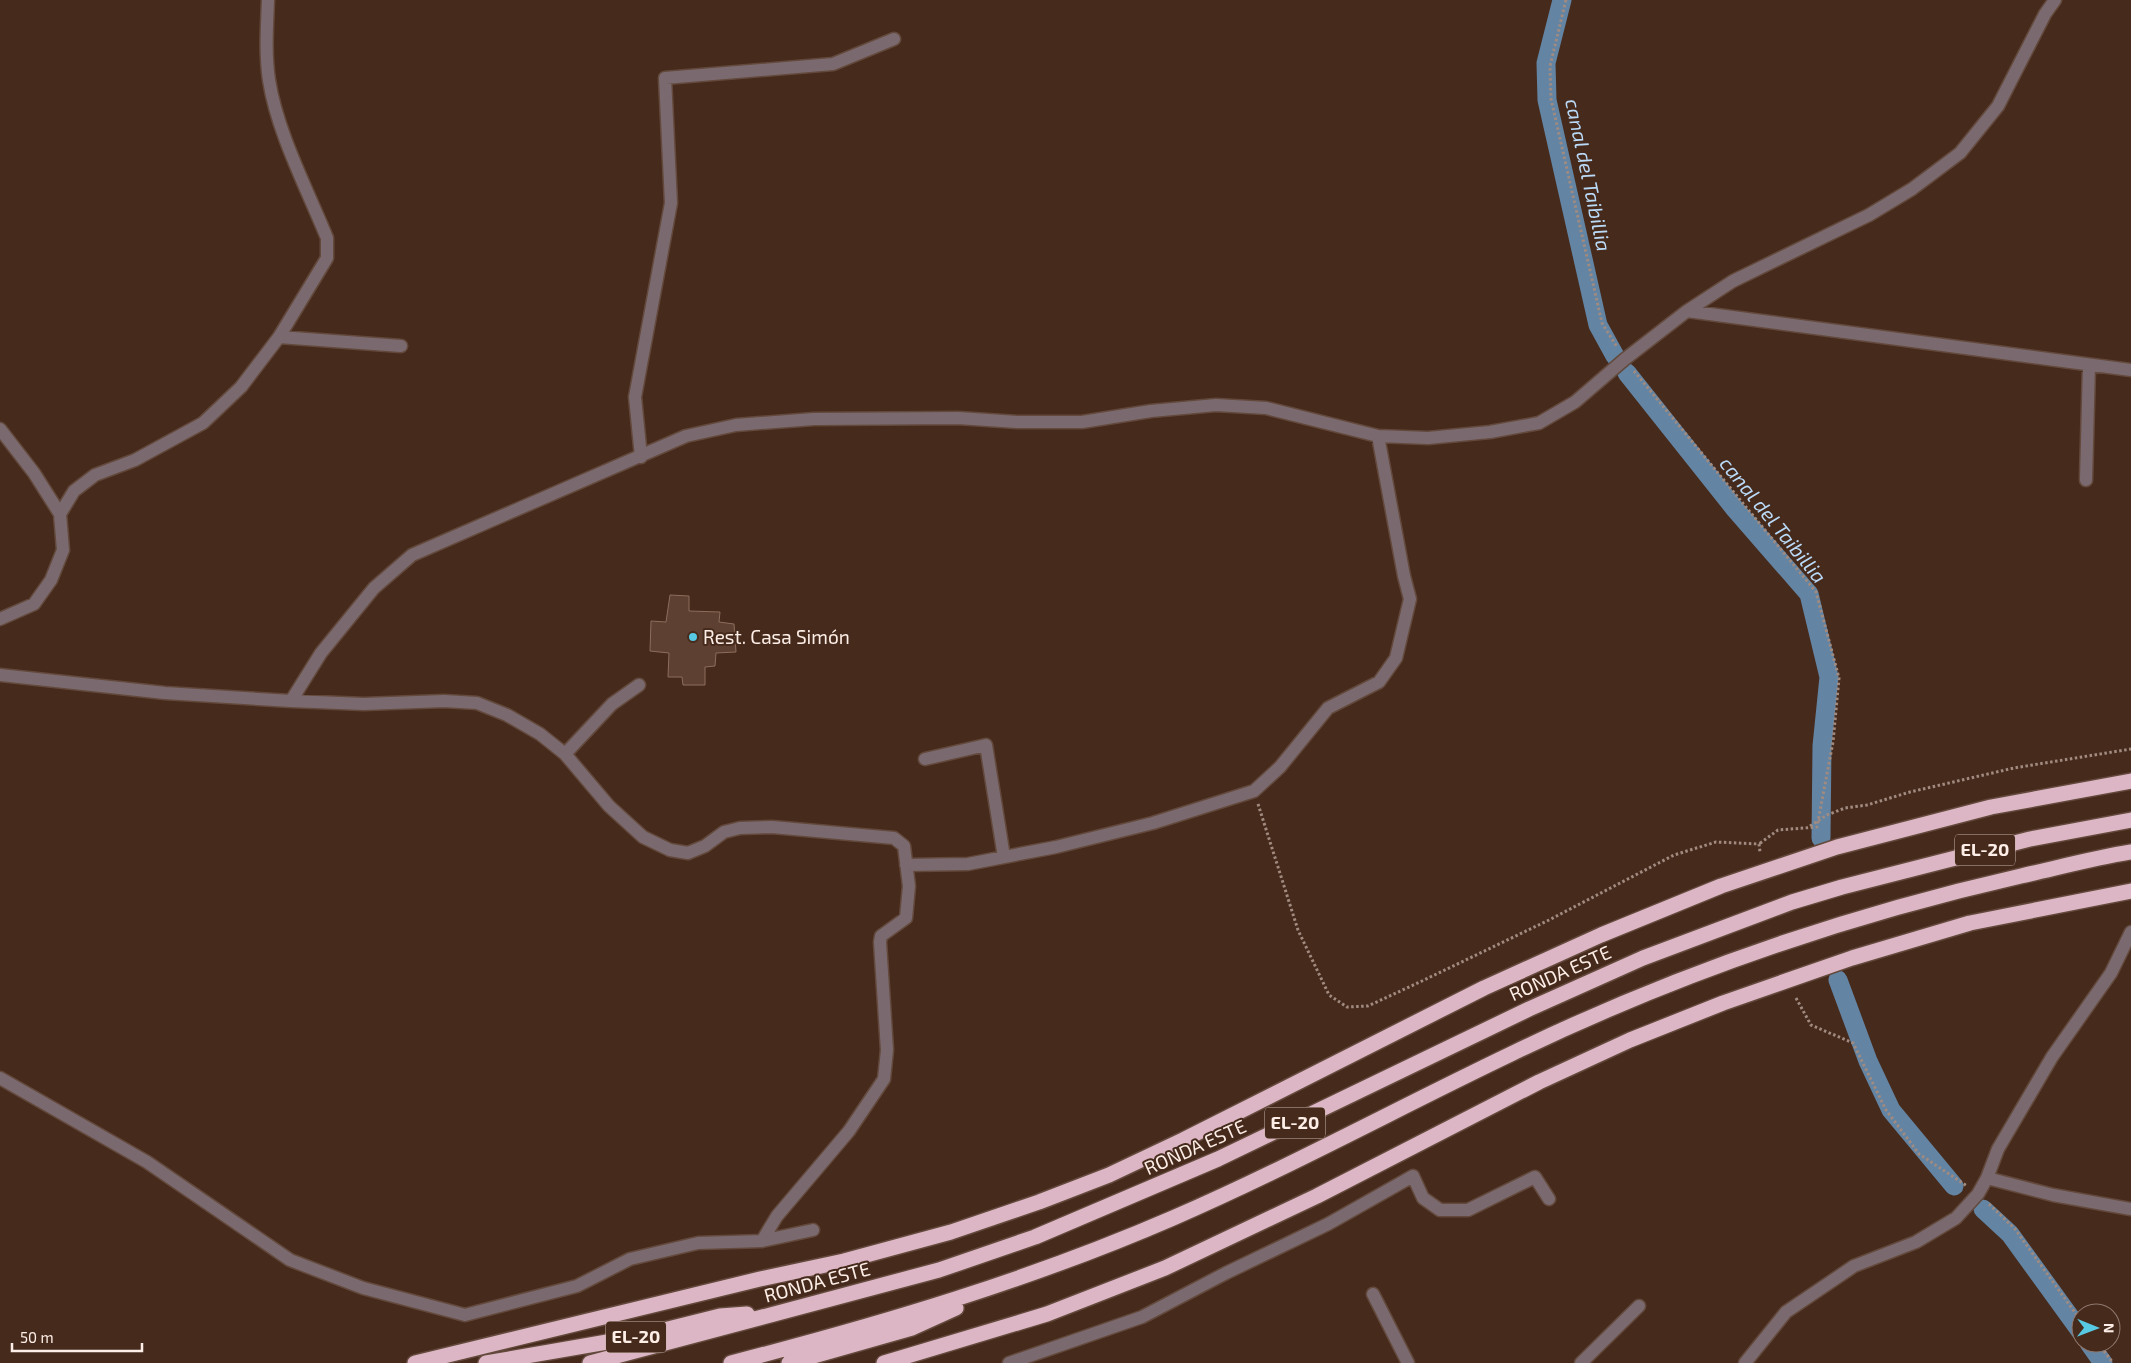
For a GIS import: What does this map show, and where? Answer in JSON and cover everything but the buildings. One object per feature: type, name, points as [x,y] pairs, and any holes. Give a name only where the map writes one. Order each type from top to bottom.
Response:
[{"type":"highway","points":[[415,1363],[760,1279],[844,1261],[951,1232],[1039,1202],[1109,1175],[1183,1140],[1484,988],[1601,935],[1721,886],[1837,847],[1991,808],[2131,781]]},
{"type":"highway","name":"RONDA ESTE","points":[[590,1363],[939,1270],[1035,1237],[1218,1160],[1529,1009],[1625,966],[1792,902],[2030,839],[2131,820]]},
{"type":"highway","name":"EL-20","points":[[731,1363],[906,1315],[1016,1280],[1068,1261],[1176,1217],[1513,1053],[1616,1006],[1700,972],[1800,936],[1944,893],[2131,852]]},
{"type":"highway","points":[[884,1363],[1047,1314],[1165,1268],[1317,1196],[1539,1082],[1630,1040],[1722,1003],[1852,958],[1970,923],[2131,891]]},
{"type":"highway","name":"EL-20","points":[[789,1363],[912,1328],[1016,1280]]},
{"type":"highway","name":"EL-20","points":[[486,1363],[636,1337],[720,1316],[786,1311]]},
{"type":"street","points":[[60,514],[74,491],[95,475],[135,460],[203,423],[241,387],[279,337],[327,258],[326,238],[282,127],[269,81],[266,53],[268,0]]},
{"type":"street","points":[[291,701],[321,652],[374,588],[412,555],[686,436],[736,425],[814,419],[958,418],[1082,422],[1151,411],[1216,405],[1266,408],[1378,436],[1428,438],[1490,432],[1539,423],[1575,402],[1625,359],[1686,311],[1733,281],[1869,215],[1912,189],[1960,153],[1998,106],[2045,14],[2055,0]]},
{"type":"street","points":[[641,457],[635,397],[671,204],[665,78],[833,64],[894,39]]},
{"type":"street","points":[[1686,311],[2131,370]]},
{"type":"street","points":[[279,337],[401,346]]},
{"type":"street","points":[[2086,480],[2089,365]]},
{"type":"street","points":[[0,429],[34,473],[60,514],[63,550],[51,580],[34,604],[0,618]]},
{"type":"street","points":[[906,865],[968,864],[1109,835],[1153,824],[1254,791],[1280,767],[1328,708],[1379,682],[1396,658],[1410,599],[1378,436]]},
{"type":"street","points":[[0,676],[165,693],[291,701],[364,704],[444,701],[477,703],[507,714],[540,734],[565,754],[609,806],[643,838],[670,850],[688,853],[705,846],[724,832],[740,828],[772,828],[894,838],[904,846],[909,886],[906,918],[881,936],[880,942],[887,1050],[884,1079],[849,1130],[777,1216],[762,1241]]},
{"type":"street","points":[[565,754],[612,704],[639,685]]},
{"type":"street","points":[[925,759],[986,745],[1004,857]]},
{"type":"street","points":[[1745,1363],[1786,1312],[1854,1266],[1916,1242],[1956,1218],[1978,1194],[1998,1149],[2052,1057],[2111,973],[2131,932]]},
{"type":"street","points":[[0,1078],[147,1162],[290,1260],[363,1288],[465,1315],[577,1286],[630,1259],[698,1243],[762,1241],[813,1230]]},
{"type":"street","points":[[1009,1363],[1142,1317],[1226,1273],[1328,1224],[1413,1176],[1423,1198],[1440,1210],[1468,1210],[1536,1177],[1550,1199]]},
{"type":"street","points":[[1986,1178],[2053,1195],[2131,1209]]},
{"type":"street","points":[[1373,1294],[1408,1363]]},
{"type":"street","points":[[1581,1363],[1639,1306]]},
{"type":"path","points":[[1254,791],[1298,930],[1329,996],[1348,1007],[1368,1006],[1549,920],[1674,855],[1716,842],[1759,844],[1778,830],[1817,827],[1833,742],[1838,678],[1816,592],[1625,359],[1602,323],[1551,99],[1550,66],[1566,0]]},
{"type":"path","points":[[1808,827],[1845,808],[1867,805],[1910,792],[2014,768],[2131,750]]},
{"type":"path","points":[[1759,844],[1760,852]]},
{"type":"path","points":[[1796,998],[1811,1025],[1853,1043],[1886,1110],[1919,1154],[1978,1194],[2015,1228],[2071,1307]]},
{"type":"waterway","name":"canal del Taibillia","points":[[1562,0],[1546,63],[1547,100],[1598,325],[1615,356]]},
{"type":"waterway","name":"canal del Taibillia","points":[[1627,373],[1735,509],[1809,594],[1829,677],[1822,746],[1821,838]]},
{"type":"waterway","name":"canal del Taibillia","points":[[1838,980],[1868,1061],[1891,1110],[1954,1186]]},
{"type":"waterway","name":"canal del Taibillia","points":[[1983,1209],[2010,1234],[2071,1318]]},
{"type":"waterway","name":"canal del Taibillia","points":[[2096,1353],[2103,1363]]},
{"type":"place","name":"Rest. Casa Simón","points":[[693,637]]}]
